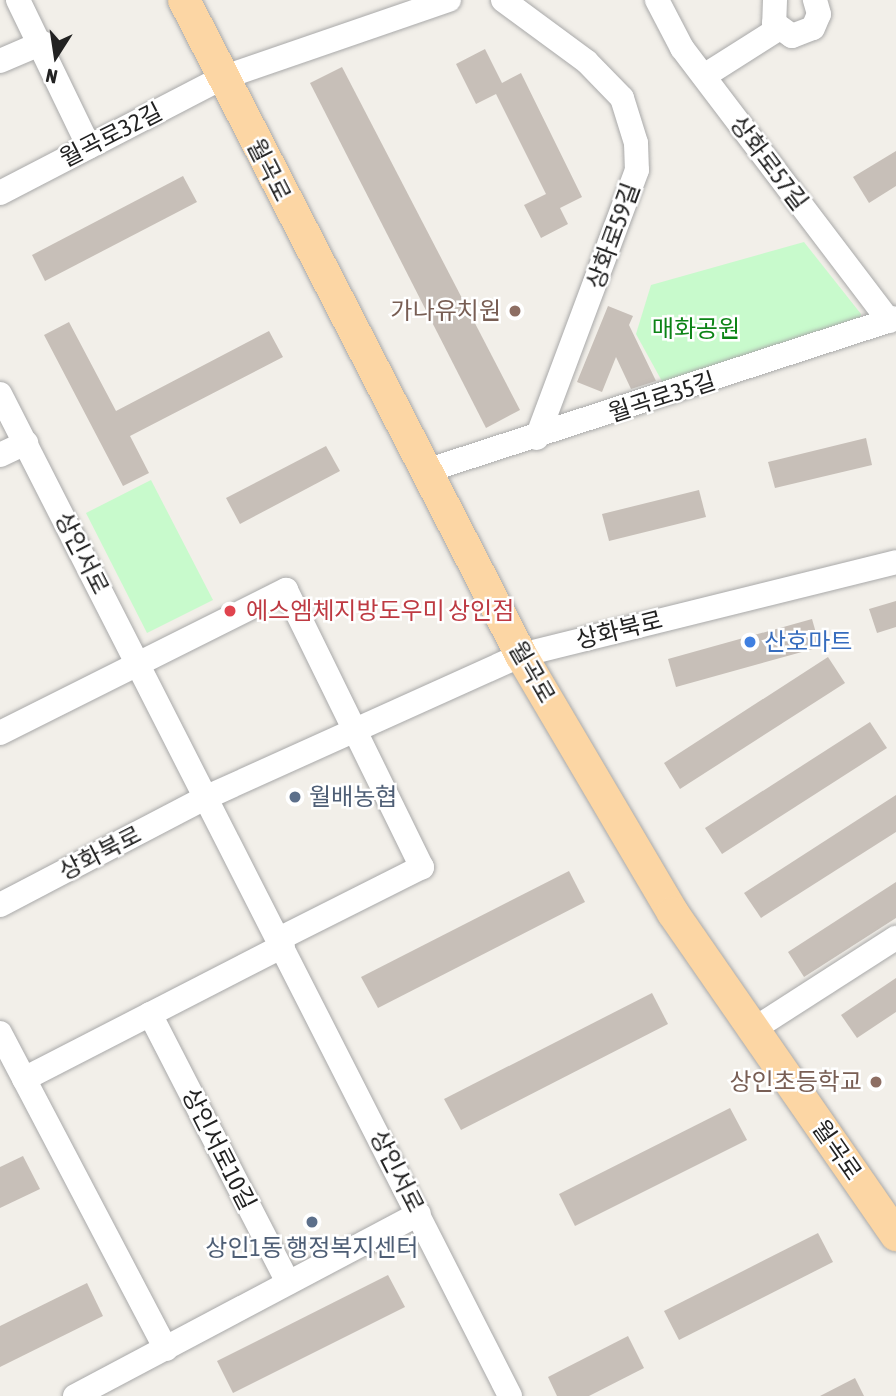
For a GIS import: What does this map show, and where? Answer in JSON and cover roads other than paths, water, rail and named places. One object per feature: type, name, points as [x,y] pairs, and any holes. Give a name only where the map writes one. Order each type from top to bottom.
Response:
[{"type":"main road","name":"월곡로","points":[[184,0],[521,655],[673,913],[896,1235]]},
{"type":"street","points":[[18,0],[42,43],[89,146]]},
{"type":"street","points":[[222,78],[449,0]]},
{"type":"street","name":"상화로59길","points":[[503,0],[587,62],[622,98],[636,143],[637,170],[537,438]]},
{"type":"street","name":"상화로57길","points":[[657,0],[682,48],[893,319]]},
{"type":"street","points":[[775,0],[771,15],[778,29],[792,36],[807,33],[819,14],[815,0]]},
{"type":"street","points":[[704,76],[778,29]]},
{"type":"street","points":[[0,61],[42,43]]},
{"type":"street","name":"월곡로32길","points":[[0,193],[222,78]]},
{"type":"street","name":"월곡로35길","points":[[426,471],[537,438],[893,319]]},
{"type":"street","name":"상인서로","points":[[0,394],[510,1396]]},
{"type":"street","points":[[0,455],[26,443]]},
{"type":"street","name":"상화북로","points":[[0,905],[207,797],[521,655],[896,562]]},
{"type":"street","points":[[0,732],[286,590],[422,867],[24,1079]]},
{"type":"street","points":[[754,1029],[896,938]]},
{"type":"street","name":"상인서로10길","points":[[150,1014],[288,1283]]},
{"type":"street","points":[[0,1033],[166,1349]]},
{"type":"street","points":[[75,1396],[419,1214]]},
{"type":"place","name":"가나유치원","points":[[515,311]]},
{"type":"place","name":"에스엠체지방도우미 상인점","points":[[230,611]]},
{"type":"place","name":"산호마트","points":[[750,642]]},
{"type":"place","name":"월배농협","points":[[295,797]]},
{"type":"place","name":"상인초등학교","points":[[876,1082]]},
{"type":"place","name":"상인1동 행정복지센터","points":[[312,1222]]},
{"type":"park label","name":"매화공원","points":[[696,329]]}]
